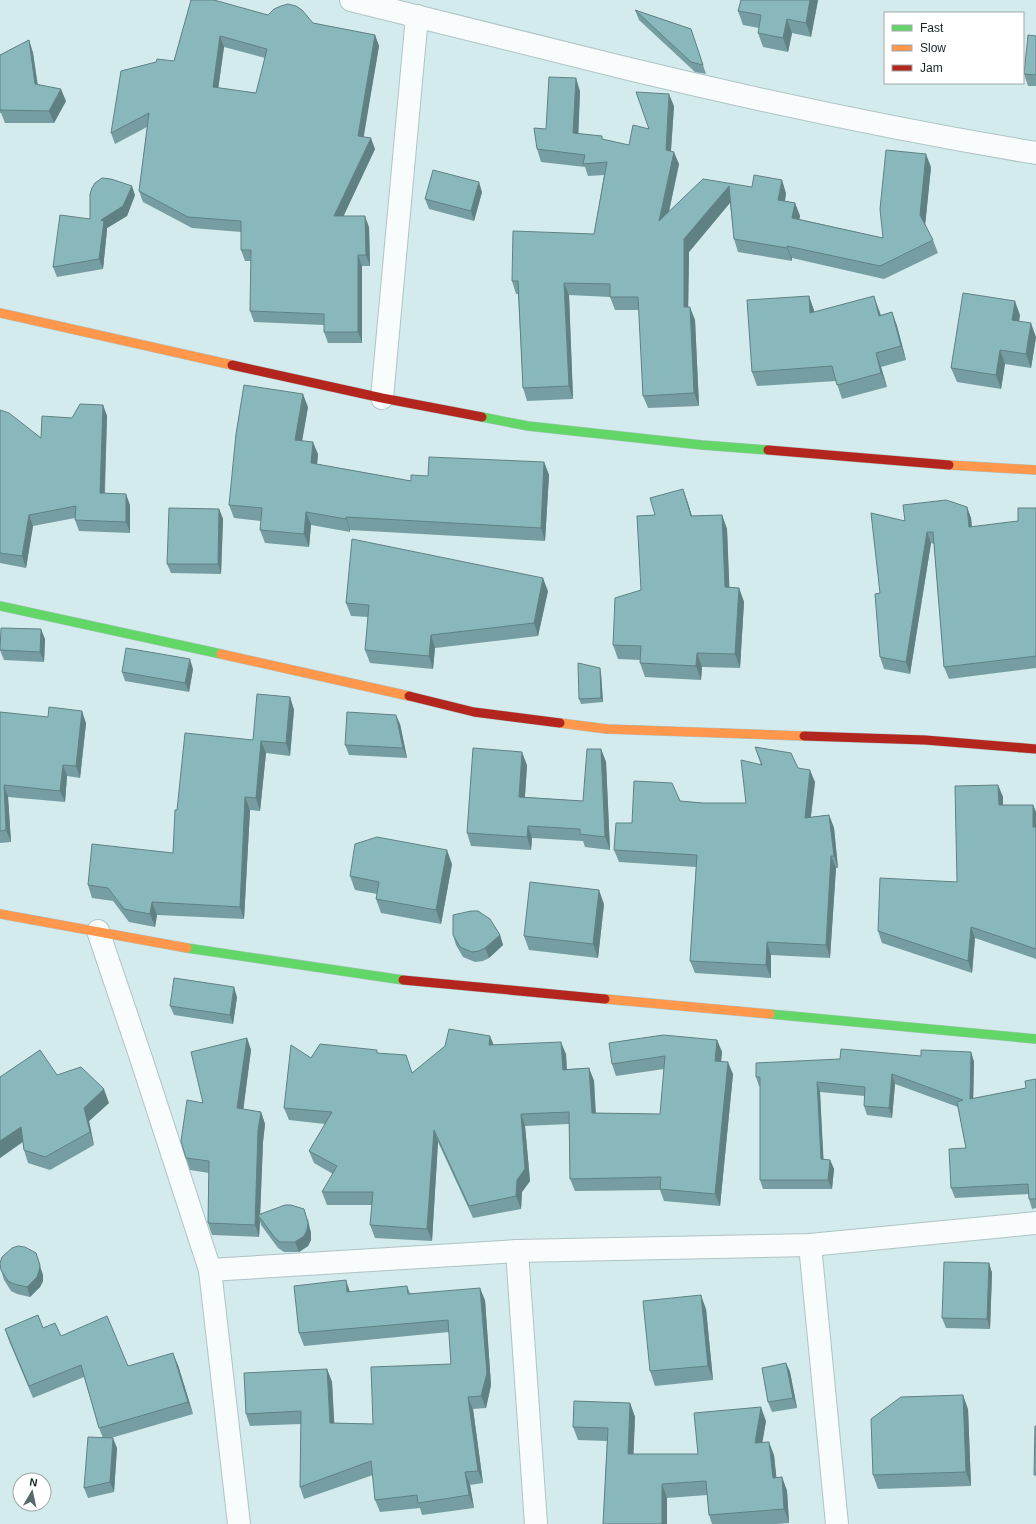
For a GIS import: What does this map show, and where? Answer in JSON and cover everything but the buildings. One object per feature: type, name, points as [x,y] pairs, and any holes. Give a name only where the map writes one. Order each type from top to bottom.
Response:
[{"type":"street","points":[[351,0],[632,70],[749,97],[951,139],[1036,153]]},
{"type":"street","points":[[382,398],[417,16]]},
{"type":"street","points":[[0,313],[382,398],[536,427],[702,444],[988,468],[1036,470]]},
{"type":"street","points":[[0,606],[341,680],[474,712],[607,729],[925,740],[1036,749]]},
{"type":"street","points":[[0,914],[223,954],[398,980],[1036,1039]]},
{"type":"street","points":[[98,931],[210,1270],[239,1524]]},
{"type":"street","points":[[210,1270],[517,1251],[810,1245],[1036,1223]]},
{"type":"street","points":[[810,1245],[837,1524]]},
{"type":"street","points":[[517,1251],[536,1524]]},
{"type":"traffic: fast","points":[[482,417],[528,426],[702,445],[768,450]]},
{"type":"traffic: fast","points":[[0,606],[221,654]]},
{"type":"traffic: fast","points":[[187,948],[403,980]]},
{"type":"traffic: fast","points":[[770,1014],[1036,1039]]},
{"type":"traffic: slow","points":[[0,313],[232,365]]},
{"type":"traffic: slow","points":[[949,465],[1036,470]]},
{"type":"traffic: slow","points":[[221,654],[409,696]]},
{"type":"traffic: slow","points":[[560,723],[607,729],[804,736]]},
{"type":"traffic: slow","points":[[0,914],[187,948]]},
{"type":"traffic: slow","points":[[605,999],[770,1014]]},
{"type":"traffic: jam","points":[[232,365],[382,398],[482,417]]},
{"type":"traffic: jam","points":[[768,450],[949,465]]},
{"type":"traffic: jam","points":[[409,696],[474,712],[560,723]]},
{"type":"traffic: jam","points":[[804,736],[925,740],[1036,749]]},
{"type":"traffic: jam","points":[[403,980],[605,999]]}]
